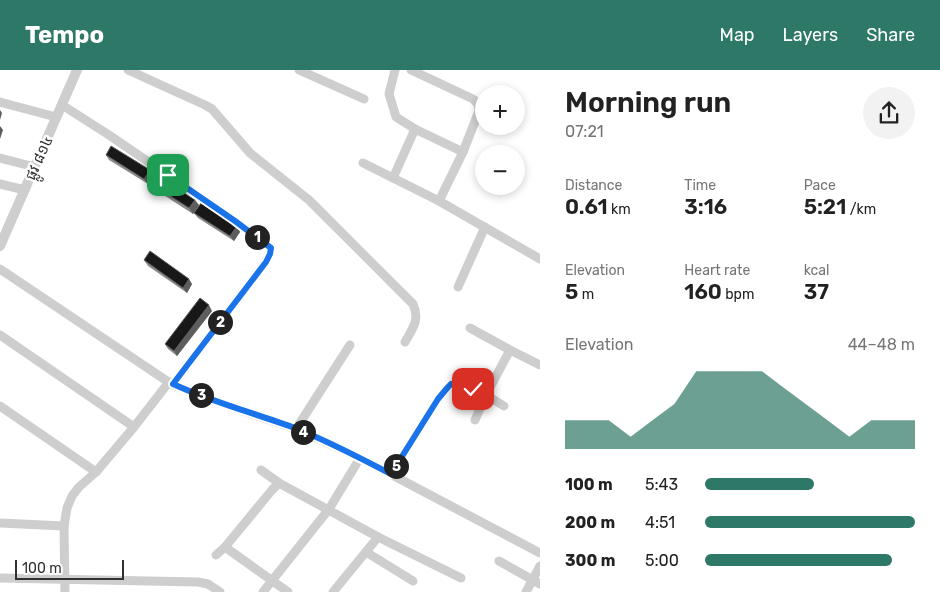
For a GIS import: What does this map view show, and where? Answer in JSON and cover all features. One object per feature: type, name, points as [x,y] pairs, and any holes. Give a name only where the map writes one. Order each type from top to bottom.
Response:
[{"type":"street","name":"ផ្លូវ ៨១៤","points":[[0,245],[77,70]]},
{"type":"street","points":[[128,70],[212,109],[250,153],[309,200],[413,304],[416,310],[415,324],[405,342]]},
{"type":"street","points":[[298,70],[364,99]]},
{"type":"street","points":[[395,70],[389,94],[396,117],[415,129],[463,152]]},
{"type":"street","points":[[411,70],[478,104],[479,111],[463,152],[439,201]]},
{"type":"street","points":[[0,102],[56,118]]},
{"type":"street","points":[[62,105],[222,212],[271,248],[266,262],[171,383],[96,472],[72,496],[66,508],[64,526],[65,592]]},
{"type":"street","points":[[393,178],[415,129]]},
{"type":"street","points":[[0,158],[35,167]]},
{"type":"street","points":[[363,163],[439,201],[540,258]]},
{"type":"street","points":[[0,184],[25,190]]},
{"type":"street","points":[[458,287],[485,227]]},
{"type":"street","points":[[0,268],[171,383],[296,429],[360,458],[540,553]]},
{"type":"street","points":[[470,328],[540,365]]},
{"type":"street","points":[[0,335],[134,427]]},
{"type":"street","points":[[296,429],[350,345]]},
{"type":"street","points":[[475,420],[510,350]]},
{"type":"street","points":[[391,474],[438,399],[451,384],[457,383],[486,395],[504,406]]},
{"type":"street","points":[[0,406],[96,472]]},
{"type":"street","points":[[263,592],[329,509],[360,458]]},
{"type":"street","points":[[261,470],[279,483],[378,537],[461,578]]},
{"type":"street","points":[[216,555],[226,547],[279,483]]},
{"type":"street","points":[[0,523],[64,526]]},
{"type":"street","points":[[333,592],[378,537]]},
{"type":"street","points":[[226,547],[288,592]]},
{"type":"street","points":[[366,552],[413,581]]},
{"type":"street","points":[[498,561],[536,582]]},
{"type":"street","points":[[526,592],[536,582],[540,566]]},
{"type":"street","points":[[0,578],[198,582],[207,588],[220,592]]},
{"type":"building","points":[[111,146],[150,170],[144,179],[106,155]]},
{"type":"building","points":[[158,176],[195,200],[189,208],[152,184]]},
{"type":"building","points":[[201,203],[237,226],[230,236],[194,213]]},
{"type":"building","points":[[150,251],[189,279],[183,288],[144,260]]},
{"type":"building","points":[[200,298],[209,305],[174,351],[165,344]]},
{"type":"route","points":[[168,175],[271,248],[266,262],[173,384],[296,429],[391,474],[438,399],[448,387],[451,384],[457,383],[473,389]]}]
